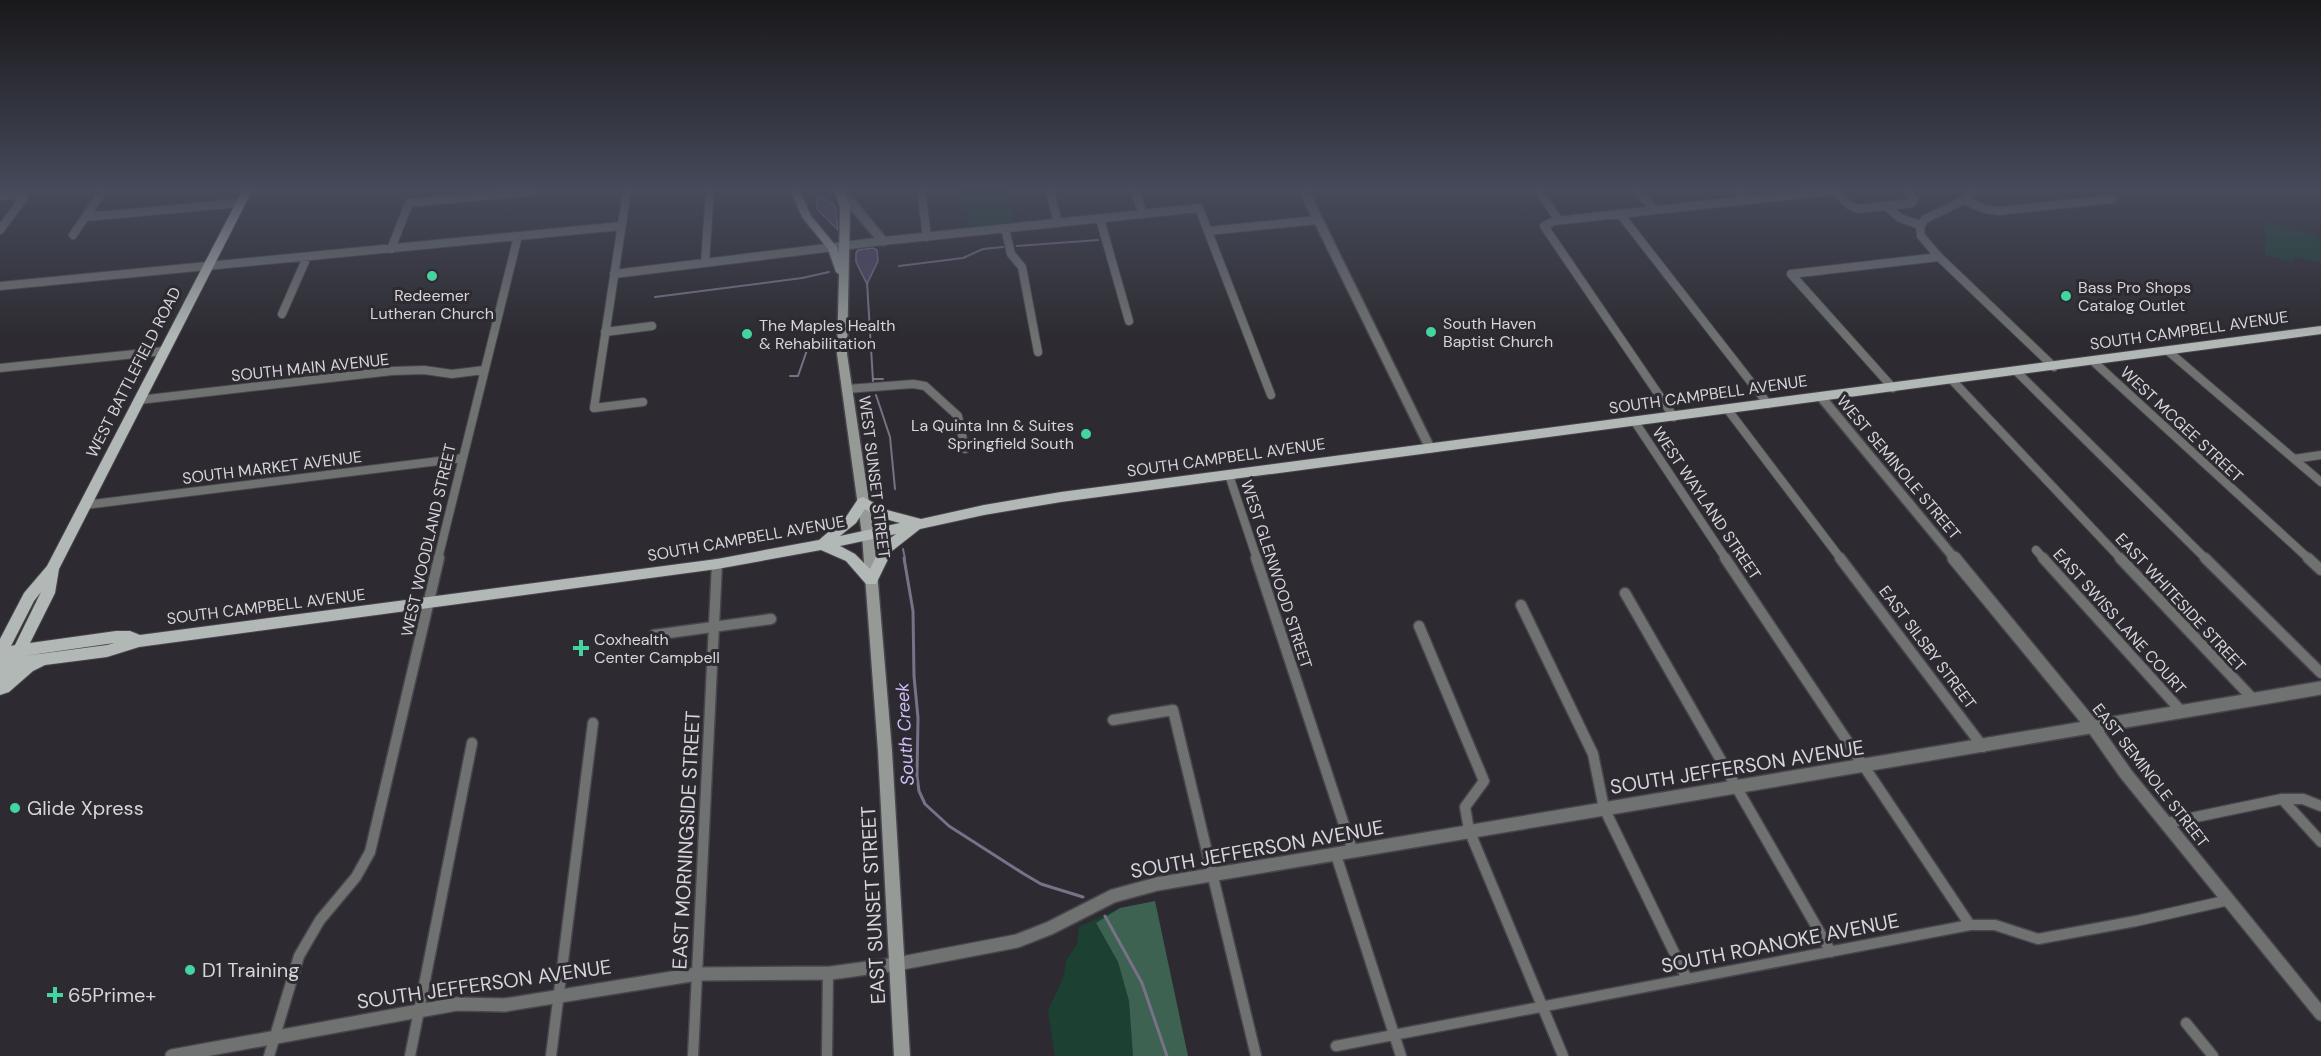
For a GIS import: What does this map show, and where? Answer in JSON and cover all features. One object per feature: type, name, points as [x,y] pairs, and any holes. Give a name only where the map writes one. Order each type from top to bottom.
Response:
[{"type":"main road","name":"WEST BATTLEFIELD ROAD","points":[[0,653],[48,593],[52,569],[221,240]]},
{"type":"main road","name":"WEST SUNSET STREET","points":[[827,240],[833,248],[843,278]]},
{"type":"main road","name":"WEST SUNSET STREET","points":[[845,240],[842,354],[868,535],[885,752]]},
{"type":"main road","name":"SOUTH CAMPBELL AVENUE","points":[[0,653],[10,659],[48,658],[107,651],[139,641],[717,564],[1061,497],[2094,362],[2321,330]]},
{"type":"main road","points":[[821,544],[847,524],[863,502],[883,514],[920,524]]},
{"type":"main road","points":[[821,544],[847,553],[854,558],[871,580],[887,548],[920,524]]},
{"type":"main road","name":"WEST BATTLEFIELD ROAD","points":[[0,690],[24,623]]},
{"type":"main road","points":[[0,636],[24,623],[33,635],[45,642],[95,637],[107,639]]},
{"type":"main road","name":"SOUTH CAMPBELL AVENUE","points":[[10,659],[107,639],[130,637],[139,641]]},
{"type":"main road","points":[[0,690],[28,668],[48,658]]},
{"type":"main road","name":"EAST SUNSET STREET","points":[[885,752],[902,1056]]},
{"type":"street","points":[[391,249],[394,240]]},
{"type":"street","points":[[0,286],[476,240]]},
{"type":"street","name":"WEST WOODLAND STREET","points":[[268,1056],[299,956],[320,920],[356,877],[370,852],[517,240]]},
{"type":"street","points":[[619,240],[594,408],[643,402]]},
{"type":"street","points":[[705,263],[707,240]]},
{"type":"street","points":[[614,274],[891,240]]},
{"type":"street","points":[[1008,240],[1010,250],[1022,267],[1038,352]]},
{"type":"street","points":[[1106,240],[1129,321]]},
{"type":"street","points":[[1211,240],[1271,395]]},
{"type":"street","points":[[1328,240],[1430,448]]},
{"type":"street","points":[[1552,240],[1674,417]]},
{"type":"street","points":[[1640,240],[1768,404]]},
{"type":"street","points":[[1923,240],[2054,367]]},
{"type":"street","points":[[282,314],[307,257]]},
{"type":"street","points":[[1893,388],[1791,274],[1939,257]]},
{"type":"street","points":[[605,332],[652,326]]},
{"type":"street","points":[[0,368],[164,351]]},
{"type":"street","points":[[2168,351],[2321,482]]},
{"type":"street","name":"WEST MCGEE STREET","points":[[2094,362],[2321,570]]},
{"type":"street","name":"SOUTH MAIN AVENUE","points":[[139,400],[392,371],[424,370],[452,374],[484,370]]},
{"type":"street","points":[[2017,372],[2321,674]]},
{"type":"street","name":"EAST WHITESIDE STREET","points":[[1952,380],[2253,699]]},
{"type":"street","points":[[847,389],[913,384],[928,387],[958,416],[965,449]]},
{"type":"street","name":"WEST SEMINOLE STREET","points":[[1821,397],[1953,557]]},
{"type":"street","name":"EAST SILSBY STREET","points":[[1728,410],[1983,747]]},
{"type":"street","name":"WEST WAYLAND STREET","points":[[1635,422],[1754,601]]},
{"type":"street","points":[[2294,459],[2321,455]]},
{"type":"street","name":"SOUTH MARKET AVENUE","points":[[85,505],[463,458]]},
{"type":"street","name":"WEST GLENWOOD STREET","points":[[1229,475],[1353,852]]},
{"type":"street","name":"EAST SWISS LANE COURT","points":[[2036,550],[2182,712]]},
{"type":"street","name":"EAST SEMINOLE STREET","points":[[1953,557],[2093,727],[2126,774],[2321,1014]]},
{"type":"street","name":"EAST MORNINGSIDE STREET","points":[[693,1056],[717,564]]},
{"type":"street","points":[[1625,593],[1831,952]]},
{"type":"street","points":[[1754,601],[1970,925]]},
{"type":"street","points":[[1521,605],[1593,754],[1604,808],[1687,979]]},
{"type":"street","points":[[654,635],[771,619]]},
{"type":"street","points":[[1419,626],[1484,781],[1466,807],[1469,830],[1563,1056]]},
{"type":"street","name":"SOUTH JEFFERSON AVENUE","points":[[172,1056],[457,1004],[505,1005],[697,974],[828,973],[897,964],[1017,941],[1129,891],[1469,830],[1737,785],[1865,767],[2321,688]]},
{"type":"street","points":[[1113,720],[1173,710],[1256,1056]]},
{"type":"street","points":[[551,1056],[593,723]]},
{"type":"street","points":[[410,1056],[472,743]]},
{"type":"street","points":[[2282,799],[2321,842]]},
{"type":"street","points":[[2167,824],[2282,799],[2303,799],[2321,806]]},
{"type":"street","points":[[1336,855],[1401,1056]]},
{"type":"street","name":"SOUTH ROANOKE AVENUE","points":[[1336,1046],[1970,925],[1995,925],[2038,939],[2229,900]]},
{"type":"street","points":[[827,1056],[828,973]]},
{"type":"street","points":[[2186,1023],[2213,1056]]},
{"type":"green space","points":[[2265,240],[2321,241],[2321,262],[2294,257],[2294,262],[2265,255]]},
{"type":"green space","points":[[1155,901],[1188,1056],[1133,1056],[1129,1001],[1118,962],[1096,923],[1120,908]]},
{"type":"green space","points":[[1120,908],[1096,924],[1118,962],[1129,1001],[1133,1056],[1055,1056],[1048,1011],[1064,976],[1066,961],[1077,944],[1079,927]]},
{"type":"shaded area","points":[[873,248],[877,250],[878,261],[867,284],[856,262],[856,253],[858,250]]},
{"type":"waterway","points":[[1017,246],[1094,240]]},
{"type":"waterway","points":[[899,266],[963,258],[983,249],[1003,247]]},
{"type":"waterway","points":[[655,297],[802,278],[829,272]]},
{"type":"waterway","name":"South Creek","points":[[867,282],[873,381]]},
{"type":"waterway","points":[[813,332],[816,324]]},
{"type":"waterway","points":[[805,331],[813,332]]},
{"type":"waterway","points":[[790,376],[798,376],[813,332]]},
{"type":"waterway","points":[[873,379],[883,379]]},
{"type":"waterway","name":"South Creek","points":[[876,395],[890,437],[895,489]]},
{"type":"waterway","name":"South Creek","points":[[903,549],[905,559]]},
{"type":"waterway","name":"South Creek","points":[[904,558],[913,611],[914,676],[918,718],[917,776],[919,791],[925,804],[949,826],[1024,874],[1041,884],[1083,897]]},
{"type":"waterway","name":"South Creek","points":[[1105,916],[1142,983],[1167,1056]]},
{"type":"place","name":"Redeemer Lutheran Church","points":[[432,276]]},
{"type":"place","name":"Bass Pro Shops Catalog Outlet","points":[[2066,296]]},
{"type":"place","name":"South Haven Baptist Church","points":[[1431,332]]},
{"type":"place","name":"The Maples Health & Rehabilitation","points":[[747,334]]},
{"type":"place","name":"La Quinta Inn & Suites Springfield South","points":[[1086,434]]},
{"type":"place","name":"Coxhealth Center Campbell","points":[[581,648]]},
{"type":"place","name":"Glide Xpress","points":[[15,808]]},
{"type":"place","name":"D1 Training","points":[[190,970]]},
{"type":"place","name":"65Prime+","points":[[55,995]]}]
